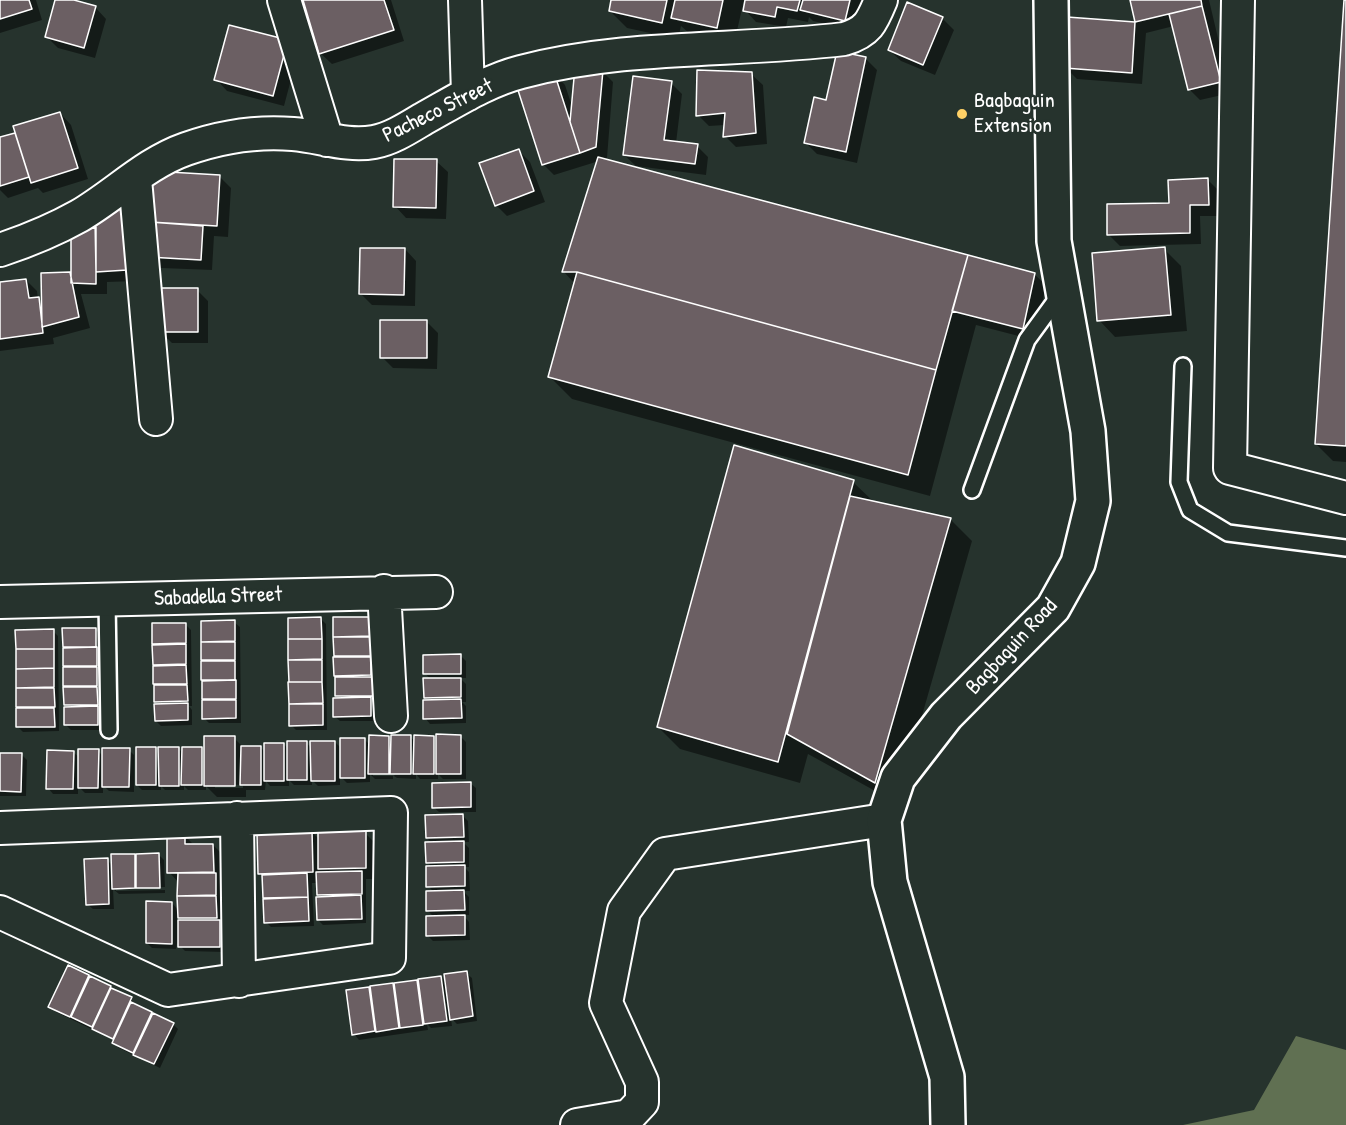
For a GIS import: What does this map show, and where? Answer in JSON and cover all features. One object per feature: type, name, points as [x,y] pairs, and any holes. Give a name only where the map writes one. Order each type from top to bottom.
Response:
[{"type":"street","points":[[284,0],[327,140]]},
{"type":"street","points":[[465,0],[468,94]]},
{"type":"street","name":"Pacheco Street","points":[[1,248],[41,236],[80,216],[160,161],[218,139],[253,134],[293,134],[352,143],[375,142],[398,133],[468,94],[515,73],[561,61],[606,54],[844,39],[860,34],[873,20],[881,0]]},
{"type":"street","name":"Bagbaguin Road","points":[[948,1125],[947,1077],[890,882],[884,820],[898,778],[946,716],[1053,608],[1078,563],[1093,501],[1088,430],[1054,241],[1051,0]]},
{"type":"street","points":[[1238,0],[1230,468],[1346,498]]},
{"type":"street","points":[[135,179],[156,419]]},
{"type":"street","points":[[384,591],[391,716]]},
{"type":"street","name":"Sabadella Street","points":[[0,602],[384,591],[436,592]]},
{"type":"street","points":[[0,828],[391,813],[390,958],[168,990],[0,912]]},
{"type":"street","points":[[237,818],[239,981]]},
{"type":"street","points":[[577,1125],[629,1116],[642,1102],[642,1082],[606,1003],[624,911],[665,854],[884,820]]},
{"type":"lane","points":[[972,490],[1027,340],[1064,289]]},
{"type":"lane","points":[[1183,366],[1179,482],[1190,510],[1228,533],[1346,548]]},
{"type":"lane","points":[[107,600],[109,730]]},
{"type":"green space","points":[[1296,1036],[1346,1050],[1346,1125],[1183,1125],[1254,1110]]},
{"type":"building","points":[[0,0],[29,0],[32,9],[0,19]]},
{"type":"building","points":[[55,0],[74,0],[96,6],[84,48],[45,37]]},
{"type":"building","points":[[303,0],[384,0],[394,30],[319,54]]},
{"type":"building","points":[[611,0],[667,0],[662,23],[609,11]]},
{"type":"building","points":[[675,0],[723,0],[717,28],[671,18]]},
{"type":"building","points":[[745,0],[800,0],[797,11],[777,7],[775,17],[743,11]]},
{"type":"building","points":[[803,0],[850,0],[845,21],[800,10]]},
{"type":"building","points":[[1130,0],[1201,0],[1202,6],[1135,22]]},
{"type":"building","points":[[1344,0],[1346,0],[1346,446],[1315,444]]},
{"type":"building","points":[[907,2],[943,17],[923,65],[888,50]]},
{"type":"building","points":[[1202,6],[1221,82],[1188,90],[1169,14]]},
{"type":"building","points":[[1067,17],[1135,22],[1132,73],[1064,68]]},
{"type":"building","points":[[229,25],[288,40],[273,96],[214,80]]},
{"type":"building","points":[[837,51],[866,57],[846,152],[804,143],[814,97],[826,100]]},
{"type":"building","points":[[575,67],[603,70],[596,147],[580,153],[570,122]]},
{"type":"building","points":[[697,70],[752,72],[756,133],[723,137],[725,113],[696,116]]},
{"type":"building","points":[[554,72],[580,153],[542,165],[516,84]]},
{"type":"building","points":[[633,76],[672,81],[664,140],[698,144],[695,164],[623,155]]},
{"type":"building","points":[[60,112],[78,168],[31,183],[13,126]]},
{"type":"building","points":[[15,133],[29,177],[0,186],[0,137]]},
{"type":"building","points":[[519,149],[534,191],[495,206],[479,163]]},
{"type":"building","points":[[598,157],[968,255],[936,370],[577,272],[562,272]]},
{"type":"building","points":[[394,159],[437,159],[436,208],[393,207]]},
{"type":"building","points":[[152,171],[220,175],[217,226],[150,222]]},
{"type":"building","points":[[1208,178],[1209,205],[1190,205],[1190,233],[1107,235],[1107,204],[1169,203],[1168,180]]},
{"type":"building","points":[[125,199],[127,270],[96,272],[95,221]]},
{"type":"building","points":[[150,222],[203,226],[201,260],[148,257]]},
{"type":"building","points":[[96,227],[96,284],[71,283],[71,232]]},
{"type":"building","points":[[1165,247],[1171,315],[1097,321],[1092,253]]},
{"type":"building","points":[[360,248],[405,248],[404,295],[359,294]]},
{"type":"building","points":[[968,255],[1035,273],[1023,329],[952,311]]},
{"type":"building","points":[[70,272],[79,317],[42,327],[41,273]]},
{"type":"building","points":[[577,272],[936,370],[908,475],[548,377]]},
{"type":"building","points":[[26,279],[29,298],[39,297],[43,333],[0,339],[0,282]]},
{"type":"building","points":[[159,288],[198,288],[198,332],[159,332]]},
{"type":"building","points":[[380,320],[427,320],[427,358],[380,358]]},
{"type":"building","points":[[734,445],[854,480],[778,762],[657,727]]},
{"type":"building","points":[[850,496],[951,518],[875,783],[787,734]]},
{"type":"building","points":[[321,617],[322,639],[288,639],[288,618]]},
{"type":"building","points":[[333,617],[371,617],[371,636],[333,637]]},
{"type":"building","points":[[235,620],[235,641],[201,642],[201,621]]},
{"type":"building","points":[[152,623],[186,623],[186,643],[152,644]]},
{"type":"building","points":[[62,628],[96,628],[96,647],[63,647]]},
{"type":"building","points":[[54,629],[54,649],[16,649],[15,630]]},
{"type":"building","points":[[333,637],[371,637],[372,656],[334,656]]},
{"type":"building","points":[[288,639],[322,639],[322,659],[288,660]]},
{"type":"building","points":[[201,642],[235,642],[235,660],[201,660]]},
{"type":"building","points":[[186,644],[186,664],[153,665],[152,645]]},
{"type":"building","points":[[97,647],[97,666],[63,666],[63,648]]},
{"type":"building","points":[[16,649],[54,649],[54,668],[16,669]]},
{"type":"building","points":[[461,654],[461,674],[423,674],[423,655]]},
{"type":"building","points":[[333,657],[371,657],[371,675],[334,676]]},
{"type":"building","points":[[288,660],[322,660],[322,682],[289,682]]},
{"type":"building","points":[[201,661],[235,661],[235,680],[201,680]]},
{"type":"building","points":[[186,665],[187,684],[153,684],[153,666]]},
{"type":"building","points":[[63,667],[97,667],[97,686],[63,686]]},
{"type":"building","points":[[54,668],[54,687],[16,688],[16,669]]},
{"type":"building","points":[[335,677],[373,677],[373,696],[335,696]]},
{"type":"building","points":[[423,678],[461,678],[461,697],[424,698]]},
{"type":"building","points":[[236,680],[236,699],[202,699],[202,681]]},
{"type":"building","points":[[288,682],[322,682],[323,703],[289,704]]},
{"type":"building","points":[[154,685],[187,685],[188,701],[154,702]]},
{"type":"building","points":[[63,687],[97,687],[98,705],[64,705]]},
{"type":"building","points":[[16,688],[54,688],[55,707],[16,707]]},
{"type":"building","points":[[371,697],[371,716],[333,717],[333,698]]},
{"type":"building","points":[[461,699],[462,718],[423,719],[423,700]]},
{"type":"building","points":[[202,700],[236,700],[236,718],[202,719]]},
{"type":"building","points":[[188,703],[188,720],[155,721],[154,704]]},
{"type":"building","points":[[289,704],[323,704],[323,725],[289,726]]},
{"type":"building","points":[[98,706],[98,725],[64,725],[64,707]]},
{"type":"building","points":[[16,708],[54,708],[55,727],[16,727]]},
{"type":"building","points":[[436,734],[461,735],[461,774],[436,774]]},
{"type":"building","points":[[369,735],[389,736],[389,774],[368,774]]},
{"type":"building","points":[[391,735],[411,735],[411,774],[390,774]]},
{"type":"building","points":[[414,735],[434,736],[434,774],[413,774]]},
{"type":"building","points":[[204,736],[235,736],[235,786],[204,786]]},
{"type":"building","points":[[340,738],[365,738],[365,778],[340,778]]},
{"type":"building","points":[[287,741],[307,741],[307,780],[287,780]]},
{"type":"building","points":[[310,741],[335,741],[335,781],[311,781]]},
{"type":"building","points":[[264,743],[284,743],[284,781],[264,781]]},
{"type":"building","points":[[241,746],[261,746],[261,785],[240,785]]},
{"type":"building","points":[[136,747],[156,747],[156,785],[136,785]]},
{"type":"building","points":[[158,747],[179,747],[179,786],[159,786]]},
{"type":"building","points":[[182,747],[202,747],[202,785],[181,785]]},
{"type":"building","points":[[102,748],[130,748],[129,787],[102,787]]},
{"type":"building","points":[[78,749],[99,749],[98,788],[78,788]]},
{"type":"building","points":[[47,750],[74,751],[73,789],[46,789]]},
{"type":"building","points":[[0,753],[22,753],[21,792],[0,791]]},
{"type":"building","points":[[471,782],[471,807],[432,808],[432,783]]},
{"type":"building","points":[[463,814],[464,837],[426,838],[425,815]]},
{"type":"building","points":[[312,830],[313,872],[258,874],[257,833]]},
{"type":"building","points":[[366,831],[366,868],[318,869],[318,832]]},
{"type":"building","points":[[185,835],[185,844],[213,844],[214,872],[167,873],[167,836]]},
{"type":"building","points":[[464,841],[464,862],[426,863],[425,842]]},
{"type":"building","points":[[159,853],[160,888],[136,888],[136,854]]},
{"type":"building","points":[[111,854],[135,854],[135,888],[112,889]]},
{"type":"building","points":[[108,858],[109,904],[86,905],[84,859]]},
{"type":"building","points":[[465,865],[465,886],[426,887],[426,866]]},
{"type":"building","points":[[362,871],[362,894],[317,895],[316,872]]},
{"type":"building","points":[[178,873],[216,873],[216,895],[177,896]]},
{"type":"building","points":[[307,873],[308,897],[263,898],[262,875]]},
{"type":"building","points":[[464,890],[465,910],[426,911],[426,891]]},
{"type":"building","points":[[361,895],[362,919],[317,920],[316,897]]},
{"type":"building","points":[[177,896],[216,896],[217,918],[178,918]]},
{"type":"building","points":[[308,897],[309,921],[264,923],[263,899]]},
{"type":"building","points":[[146,901],[172,902],[172,944],[146,943]]},
{"type":"building","points":[[465,915],[465,935],[426,936],[426,916]]},
{"type":"building","points":[[178,920],[220,920],[220,947],[178,947]]},
{"type":"building","points":[[68,965],[89,975],[70,1017],[48,1007]]},
{"type":"building","points":[[467,971],[473,1016],[450,1020],[444,974]]},
{"type":"building","points":[[90,976],[111,986],[92,1027],[71,1017]]},
{"type":"building","points":[[441,976],[447,1021],[424,1024],[418,979]]},
{"type":"building","points":[[417,980],[423,1025],[400,1028],[394,983]]},
{"type":"building","points":[[393,983],[399,1028],[376,1032],[370,986]]},
{"type":"building","points":[[369,987],[375,1031],[352,1035],[346,990]]},
{"type":"building","points":[[111,988],[132,997],[113,1039],[92,1029]]},
{"type":"building","points":[[131,1002],[152,1012],[133,1053],[112,1043]]},
{"type":"building","points":[[153,1013],[174,1023],[154,1064],[133,1055]]},
{"type":"place","name":"Bagbaguin Extension","points":[[962,114]]}]
